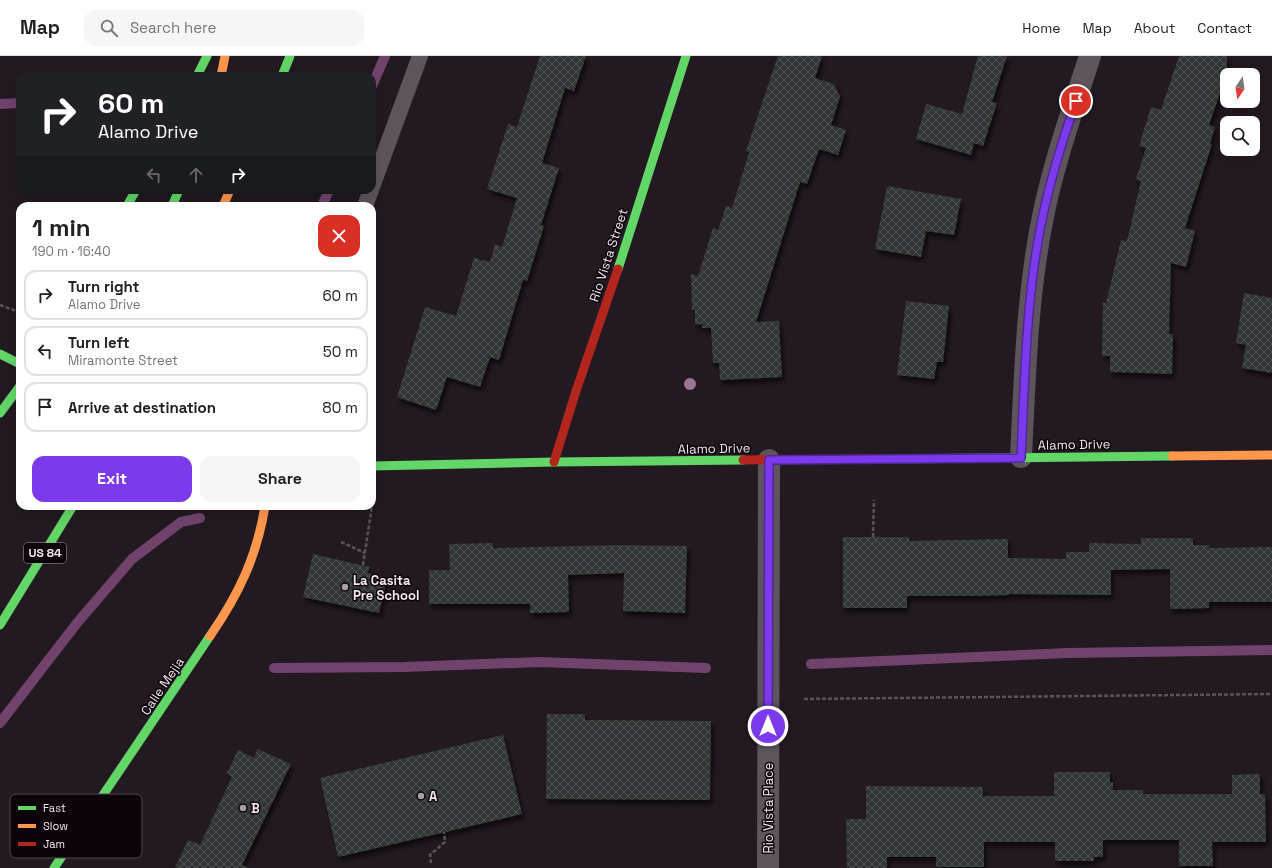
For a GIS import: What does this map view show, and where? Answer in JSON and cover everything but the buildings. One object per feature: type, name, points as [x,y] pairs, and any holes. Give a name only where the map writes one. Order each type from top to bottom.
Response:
[{"type":"main road","points":[[199,72],[207,56]]},
{"type":"main road","points":[[223,72],[225,56]]},
{"type":"main road","points":[[284,72],[290,56]]},
{"type":"main road","name":"Rio Vista Street","points":[[554,462],[576,391],[628,240],[686,56]]},
{"type":"main road","points":[[0,354],[16,362]]},
{"type":"main road","points":[[0,413],[16,391]]},
{"type":"main road","name":"Alamo Drive","points":[[376,466],[554,462],[1272,455]]},
{"type":"main road","name":"US 84","points":[[0,625],[71,510]]},
{"type":"main road","name":"Calle Mejia","points":[[104,794],[228,610],[245,578],[255,554],[264,510]]},
{"type":"main road","name":"Calle Mejia","points":[[54,868],[61,858]]},
{"type":"street","points":[[1021,458],[1028,328],[1038,244],[1054,170],[1090,56]]},
{"type":"street","name":"Rio Vista Place","points":[[768,868],[769,460]]},
{"type":"lane","points":[[376,178],[420,56]]},
{"type":"path","points":[[0,305],[16,311]]},
{"type":"path","points":[[873,537],[874,500]]},
{"type":"path","points":[[363,565],[371,510]]},
{"type":"path","points":[[341,542],[365,553]]},
{"type":"path","points":[[804,699],[1272,694]]},
{"type":"path","points":[[431,863],[430,855],[445,842],[444,832]]},
{"type":"waterway","points":[[376,77],[385,56]]},
{"type":"waterway","points":[[0,104],[16,103]]},
{"type":"waterway","points":[[324,202],[327,194]]},
{"type":"waterway","points":[[0,723],[77,623],[132,559],[181,522],[200,518]]},
{"type":"waterway","points":[[811,664],[1068,653],[1272,650]]},
{"type":"waterway","points":[[274,668],[404,667],[539,662],[706,668]]},
{"type":"traffic: fast","points":[[199,72],[207,56]]},
{"type":"traffic: fast","points":[[284,72],[290,56]]},
{"type":"traffic: fast","points":[[618,269],[686,56]]},
{"type":"traffic: fast","points":[[129,202],[134,194]]},
{"type":"traffic: fast","points":[[174,202],[177,194]]},
{"type":"traffic: fast","points":[[0,354],[16,362]]},
{"type":"traffic: fast","points":[[0,413],[16,391]]},
{"type":"traffic: fast","points":[[893,459],[1172,456]]},
{"type":"traffic: fast","points":[[376,466],[743,460]]},
{"type":"traffic: fast","points":[[0,625],[71,510]]},
{"type":"traffic: fast","points":[[104,794],[210,636]]},
{"type":"traffic: fast","points":[[54,868],[61,858]]},
{"type":"traffic: slow","points":[[222,72],[225,56]]},
{"type":"traffic: slow","points":[[225,202],[228,194]]},
{"type":"traffic: slow","points":[[1172,456],[1272,455]]},
{"type":"traffic: slow","points":[[210,636],[230,605],[252,558],[262,524],[264,510]]},
{"type":"traffic: jam","points":[[554,462],[576,391],[618,269]]},
{"type":"traffic: jam","points":[[743,460],[893,459]]},
{"type":"place","name":"La Casita Pre School","points":[[345,587]]},
{"type":"place","name":"A","points":[[421,796]]},
{"type":"place","name":"B","points":[[243,808]]},
{"type":"route","points":[[768,726],[769,460],[1021,458],[1028,328],[1038,244],[1054,170],[1076,101]]}]
